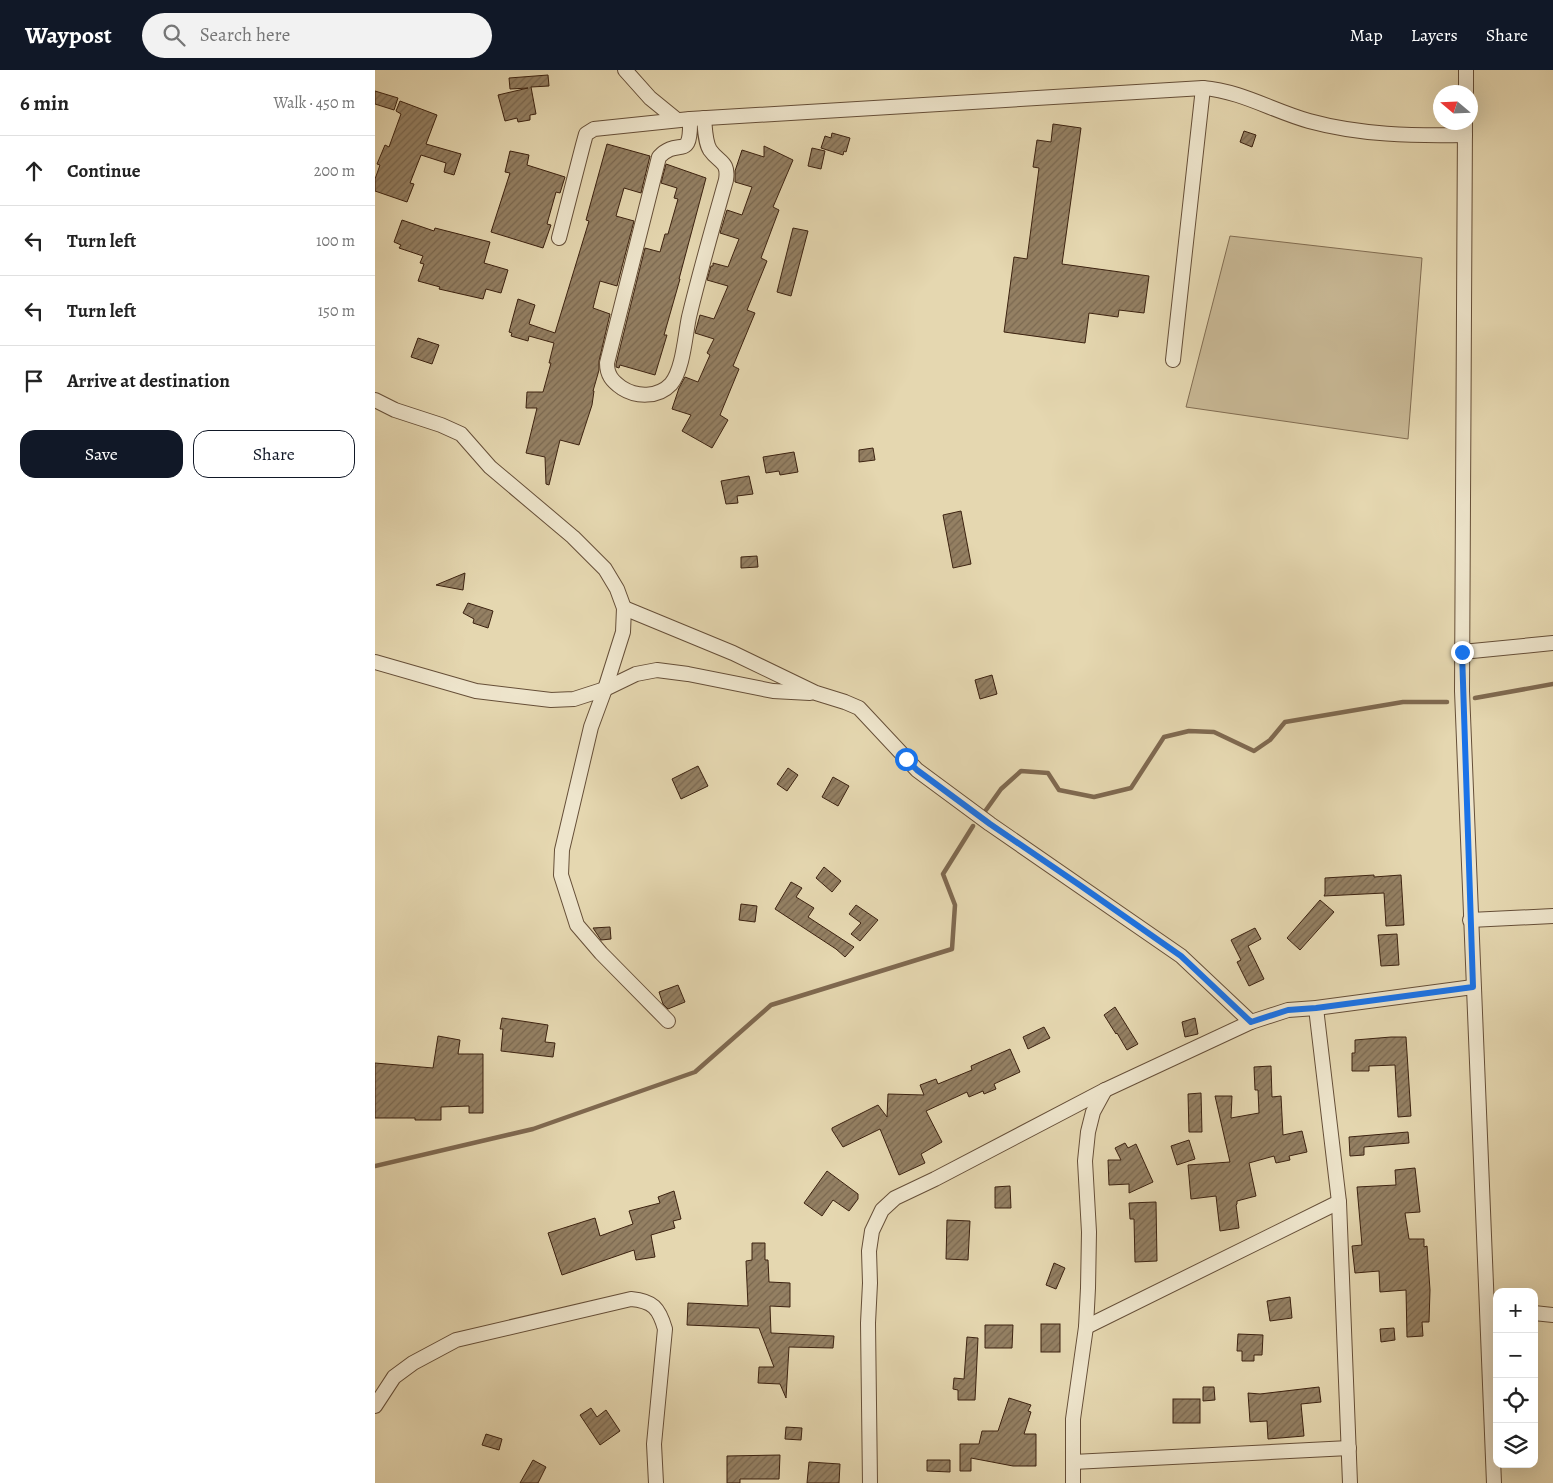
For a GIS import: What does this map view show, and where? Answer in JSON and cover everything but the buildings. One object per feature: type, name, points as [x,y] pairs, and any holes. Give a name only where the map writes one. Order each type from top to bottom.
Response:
[{"type":"street","points":[[625,70],[650,98],[690,119],[708,144],[710,150],[724,163],[727,171],[676,375],[671,384],[663,390],[641,396],[630,393],[610,378],[607,371],[607,363],[659,157],[665,151],[685,146],[689,142],[691,137],[690,119]]},
{"type":"street","points":[[1466,70],[1466,85]]},
{"type":"street","points":[[1173,360],[1203,88]]},
{"type":"street","points":[[559,238],[586,134],[594,128],[690,119],[1203,88],[1239,95],[1307,120],[1331,126],[1418,136],[1458,130]]},
{"type":"street","points":[[1465,130],[1462,652],[1470,920],[1491,1307],[1494,1483]]},
{"type":"street","points":[[375,400],[395,410],[441,425],[461,434],[490,467],[573,537],[605,569],[617,589],[624,608],[623,632],[591,727],[562,850],[561,875],[577,925],[601,953],[668,1021]]},
{"type":"street","points":[[624,608],[733,653],[816,694],[859,708],[917,770],[990,824],[1181,956],[1251,1022]]},
{"type":"street","points":[[1462,652],[1553,643]]},
{"type":"street","points":[[375,662],[450,685],[501,696],[551,700],[574,699],[605,689],[636,674],[657,670],[688,674],[773,691],[816,694]]},
{"type":"street","points":[[1470,920],[1553,916]]},
{"type":"street","points":[[870,1483],[869,1250],[872,1231],[882,1210],[895,1198],[1105,1090],[1251,1022],[1288,1010],[1473,987]]},
{"type":"street","points":[[1316,1008],[1339,1202],[1350,1483]]},
{"type":"street","points":[[1073,1483],[1073,1419],[1086,1327],[1089,1232],[1085,1161],[1088,1132],[1093,1112],[1105,1090]]},
{"type":"street","points":[[1086,1327],[1339,1202]]},
{"type":"street","points":[[375,1406],[394,1378],[413,1363],[456,1340],[631,1299],[642,1300],[655,1306],[661,1314],[665,1329],[654,1444],[656,1483]]},
{"type":"street","points":[[1538,1313],[1553,1315]]},
{"type":"street","points":[[1073,1462],[1349,1448]]},
{"type":"shaded area","points":[[1230,236],[1422,258],[1408,439],[1186,407]]},
{"type":"waterway","points":[[1475,698],[1553,684]]},
{"type":"waterway","points":[[986,810],[1001,789],[1021,771],[1048,773],[1059,790],[1094,797],[1131,788],[1164,737],[1189,731],[1214,732],[1254,751],[1270,740],[1285,722],[1403,702],[1447,702]]},
{"type":"waterway","points":[[375,1166],[533,1129],[695,1072],[771,1005],[952,949],[955,905],[943,874],[973,826]]},
{"type":"route","points":[[906,759],[917,770],[990,824],[1181,956],[1251,1022],[1288,1010],[1473,987],[1462,652]]}]
